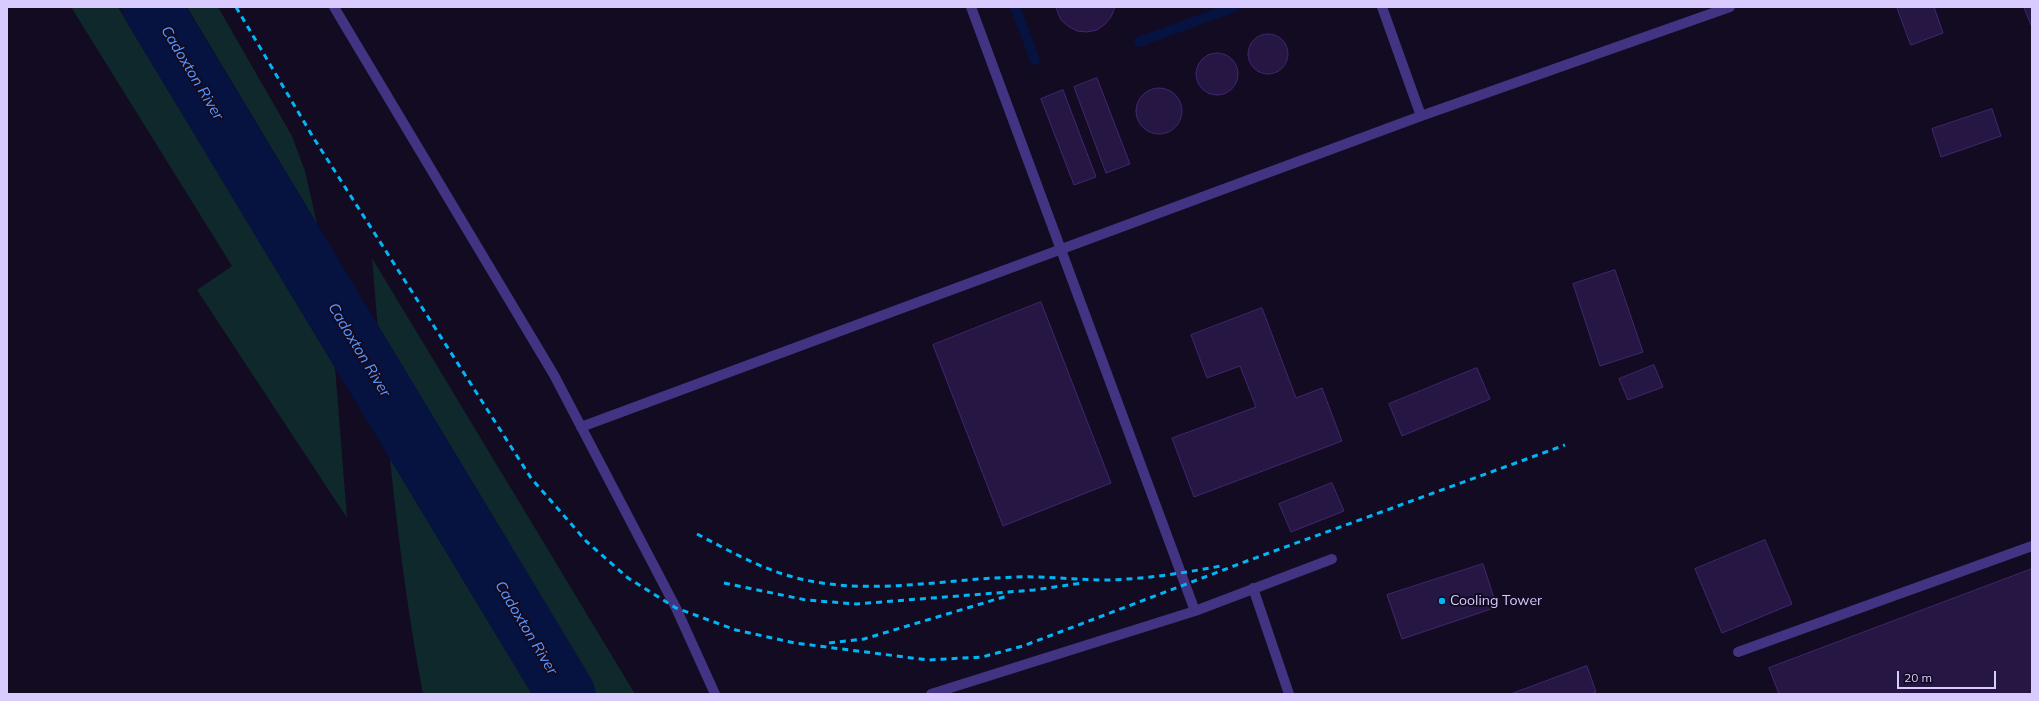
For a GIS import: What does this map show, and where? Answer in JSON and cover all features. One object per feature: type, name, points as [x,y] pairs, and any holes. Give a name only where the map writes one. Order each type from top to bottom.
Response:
[{"type":"lane","points":[[347,7],[336,10],[554,375],[676,608],[715,694]]},
{"type":"lane","points":[[971,7],[1059,250],[1194,610]]},
{"type":"lane","points":[[1382,7],[1421,116]]},
{"type":"lane","points":[[581,427],[1421,116],[1730,7]]},
{"type":"lane","points":[[1738,652],[2032,546]]},
{"type":"lane","points":[[931,694],[1194,610],[1332,559]]},
{"type":"lane","points":[[1253,588],[1289,694]]},
{"type":"green space","points":[[71,7],[118,7],[335,367],[347,518],[197,290],[232,266]]},
{"type":"green space","points":[[187,7],[218,7],[292,136],[305,171],[317,224]]},
{"type":"green space","points":[[372,258],[635,694],[423,694],[405,586],[398,531],[386,422]]},
{"type":"building","points":[[1056,7],[1115,7],[1111,17],[1105,24],[1097,30],[1087,32],[1077,31],[1068,26],[1061,20]]},
{"type":"building","points":[[1897,7],[1934,7],[1943,33],[1911,45]]},
{"type":"building","points":[[2024,7],[2032,7],[2032,27]]},
{"type":"building","points":[[1268,34],[1276,36],[1282,40],[1286,46],[1288,54],[1286,62],[1282,68],[1276,72],[1268,74],[1260,72],[1254,68],[1250,62],[1248,54],[1250,46],[1254,40],[1260,36]]},
{"type":"building","points":[[1217,53],[1232,59],[1238,74],[1232,89],[1217,95],[1202,89],[1196,74],[1202,59]]},
{"type":"building","points":[[1097,78],[1130,164],[1106,173],[1074,87]]},
{"type":"building","points":[[1155,88],[1163,88],[1172,92],[1178,98],[1182,111],[1178,124],[1172,130],[1163,134],[1155,134],[1146,130],[1140,124],[1136,115],[1136,107],[1140,98],[1146,92]]},
{"type":"building","points":[[1063,90],[1096,177],[1074,185],[1041,99]]},
{"type":"building","points":[[1992,109],[2001,136],[1941,157],[1932,129]]},
{"type":"building","points":[[1615,270],[1643,352],[1600,366],[1573,284]]},
{"type":"building","points":[[1041,302],[1111,483],[1003,526],[933,345]]},
{"type":"building","points":[[1262,308],[1296,398],[1322,388],[1342,441],[1194,497],[1172,438],[1256,407],[1240,366],[1207,378],[1191,335]]},
{"type":"building","points":[[1654,365],[1663,387],[1628,400],[1619,379]]},
{"type":"building","points":[[1477,368],[1490,399],[1402,436],[1389,404]]},
{"type":"building","points":[[1332,483],[1344,511],[1291,532],[1279,504]]},
{"type":"building","points":[[1765,540],[1792,604],[1722,633],[1695,569]]},
{"type":"building","name":"Cooling Tower","points":[[1483,564],[1497,607],[1402,639],[1387,595]]},
{"type":"building","points":[[2032,569],[2032,694],[1779,694],[1769,668]]},
{"type":"building","points":[[1587,666],[1596,692],[1591,694],[1511,694]]},
{"type":"waterway","name":"Cadoxton River","points":[[152,7],[566,694]]},
{"type":"waterway","points":[[1015,7],[1035,60]]},
{"type":"waterway","points":[[1139,42],[1234,7]]},
{"type":"railway","points":[[236,7],[313,137],[531,478],[586,541],[628,578],[676,608],[736,630],[795,643],[928,660],[982,657],[1023,646],[1247,561],[1565,445]]},
{"type":"railway","points":[[697,534],[768,569],[793,577],[821,583],[848,586],[904,585],[1016,577],[1107,580],[1164,575],[1221,566]]},
{"type":"railway","points":[[724,583],[806,600],[856,604],[1034,590],[1082,583]]},
{"type":"railway","points":[[829,643],[864,639],[1007,596]]},
{"type":"place","name":"Cooling Tower","points":[[1442,601]]}]
